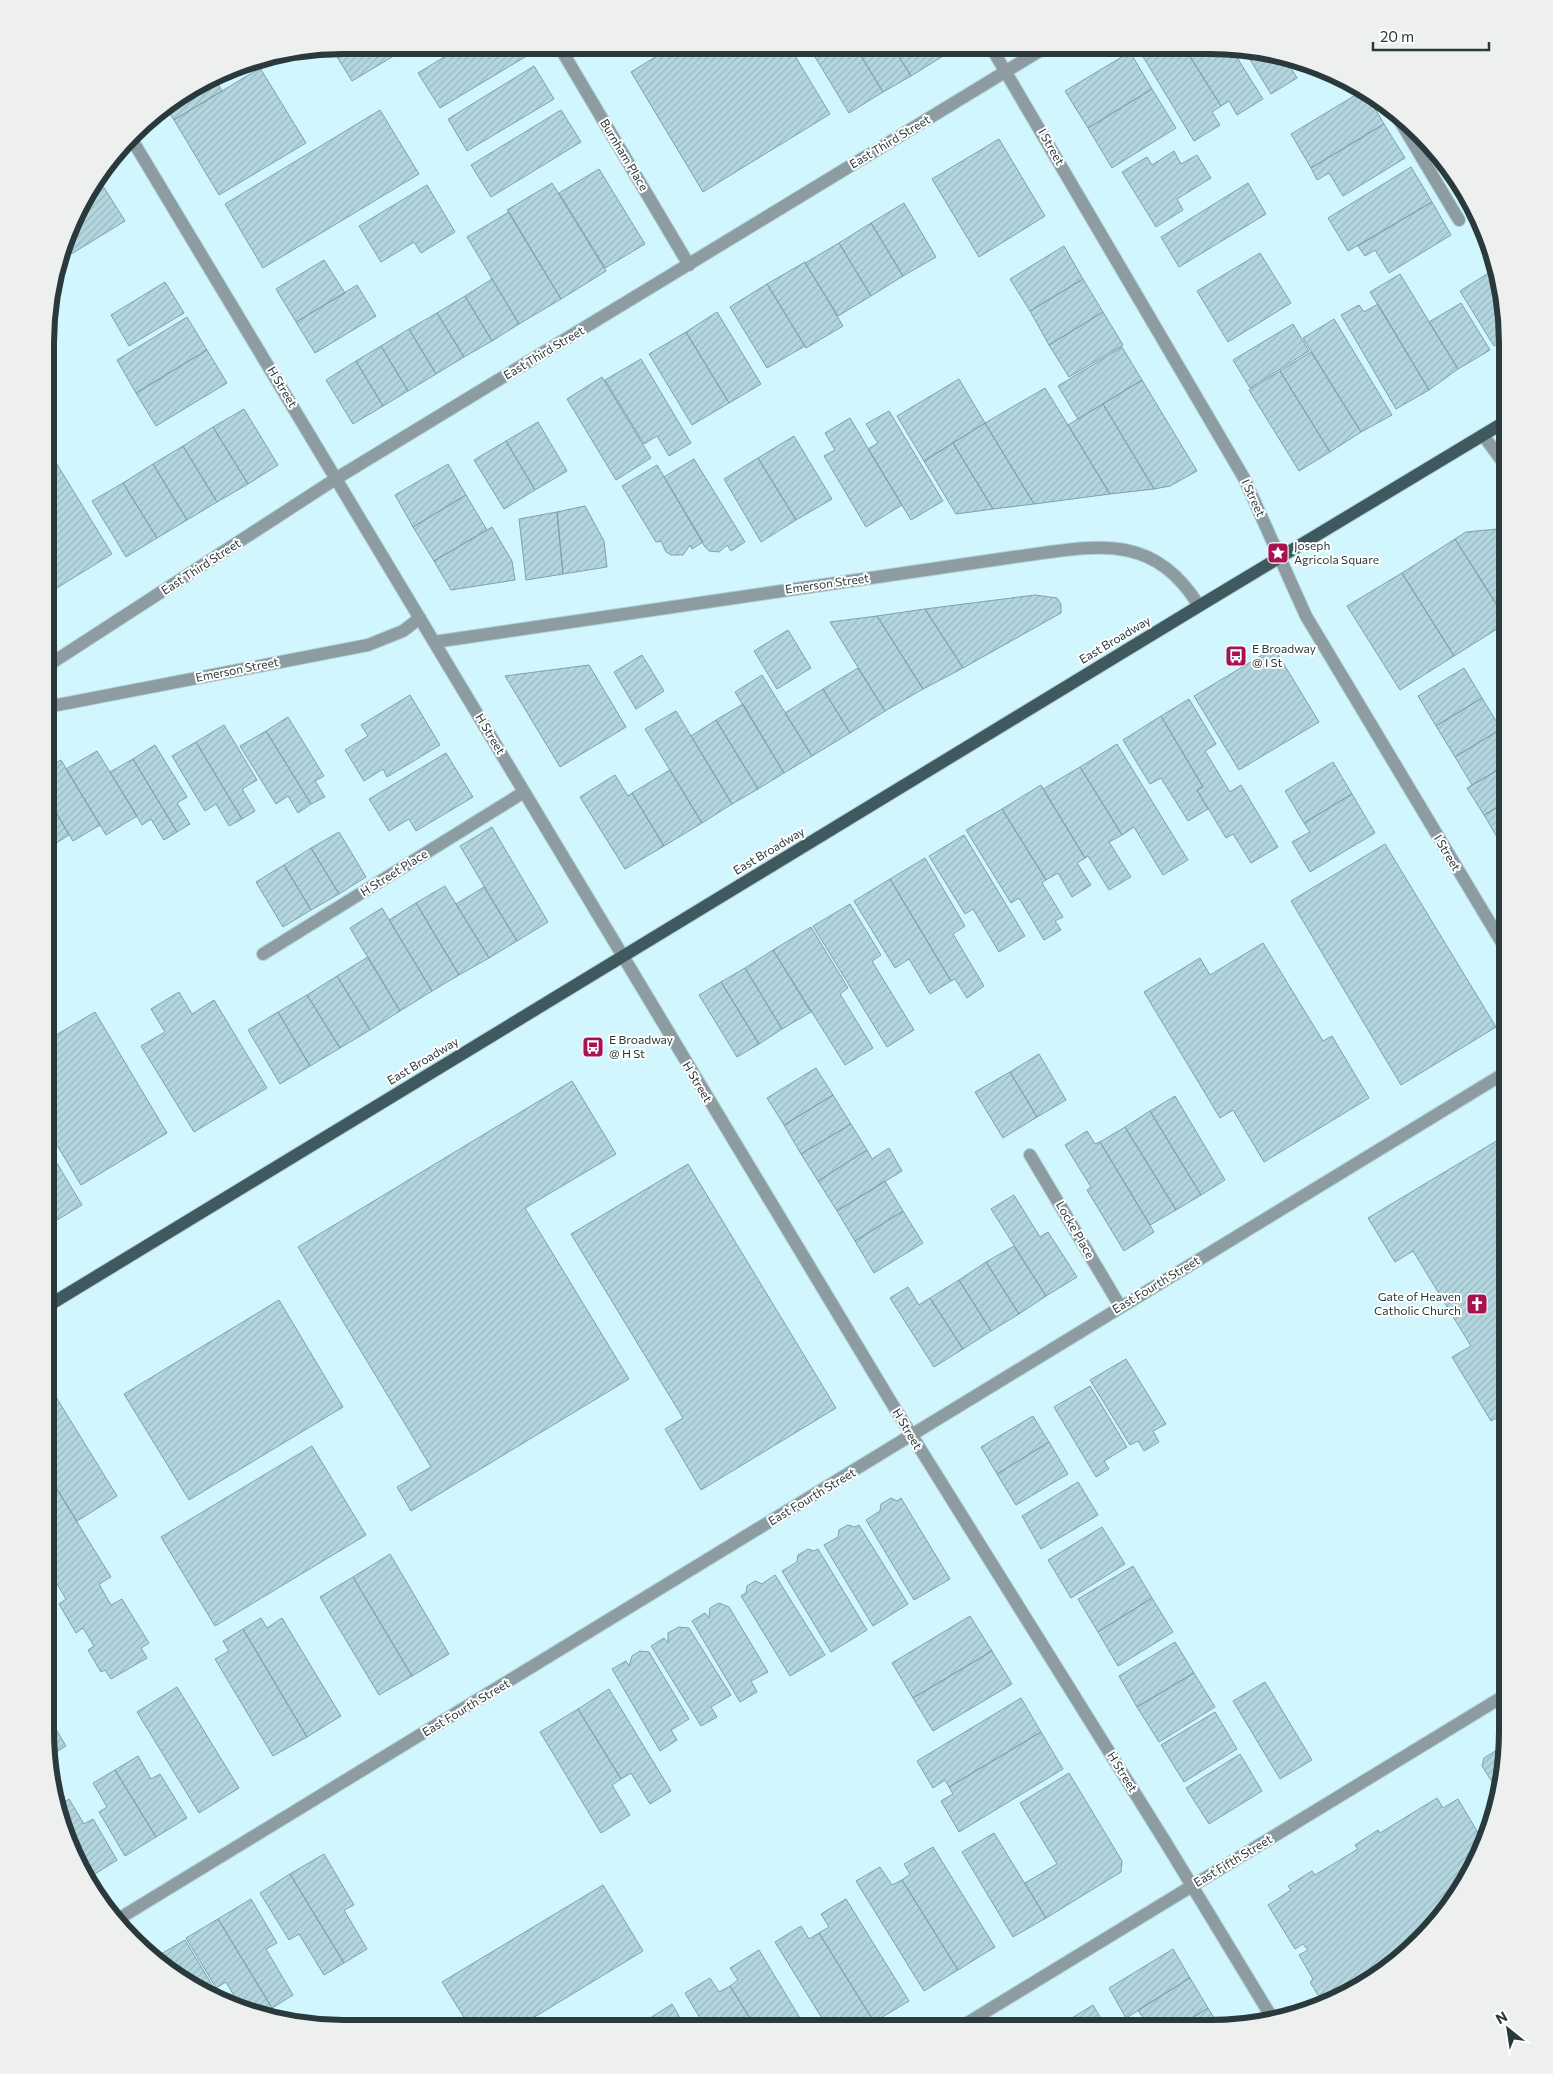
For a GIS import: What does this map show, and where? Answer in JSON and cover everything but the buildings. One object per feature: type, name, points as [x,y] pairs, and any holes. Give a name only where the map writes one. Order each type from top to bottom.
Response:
[{"type":"main road","name":"East Broadway","points":[[54,1302],[1280,556],[1499,426]]},
{"type":"street","name":"Burnham Place","points":[[564,54],[689,265]]},
{"type":"street","name":"I Street","points":[[995,54],[1244,478],[1306,616],[1499,938]]},
{"type":"street","name":"East Third Street","points":[[54,661],[337,478],[1035,54]]},
{"type":"street","points":[[1404,128],[1459,220]]},
{"type":"street","name":"H Street","points":[[134,143],[912,1436],[1270,2014]]},
{"type":"street","points":[[1483,436],[1499,457]]},
{"type":"street","name":"Emerson Street","points":[[434,642],[1014,556],[1093,548],[1140,552],[1158,560],[1190,591],[1199,606]]},
{"type":"street","name":"Emerson Street","points":[[54,706],[368,645],[403,631],[420,618]]},
{"type":"street","name":"H Street Place","points":[[263,954],[524,792]]},
{"type":"street","name":"East Fourth Street","points":[[122,1918],[912,1436],[1120,1306],[1499,1077]]},
{"type":"street","name":"Locke Place","points":[[1030,1154],[1120,1306]]},
{"type":"street","name":"East Fifth Street","points":[[972,2020],[1499,1699]]},
{"type":"place","name":"Joseph Agricola Square","points":[[1278,553]]},
{"type":"place","name":"E Broadway @ I St","points":[[1236,656]]},
{"type":"place","name":"E Broadway @ H St","points":[[593,1047]]},
{"type":"place","name":"Gate of Heaven Catholic Church","points":[[1477,1304]]}]
